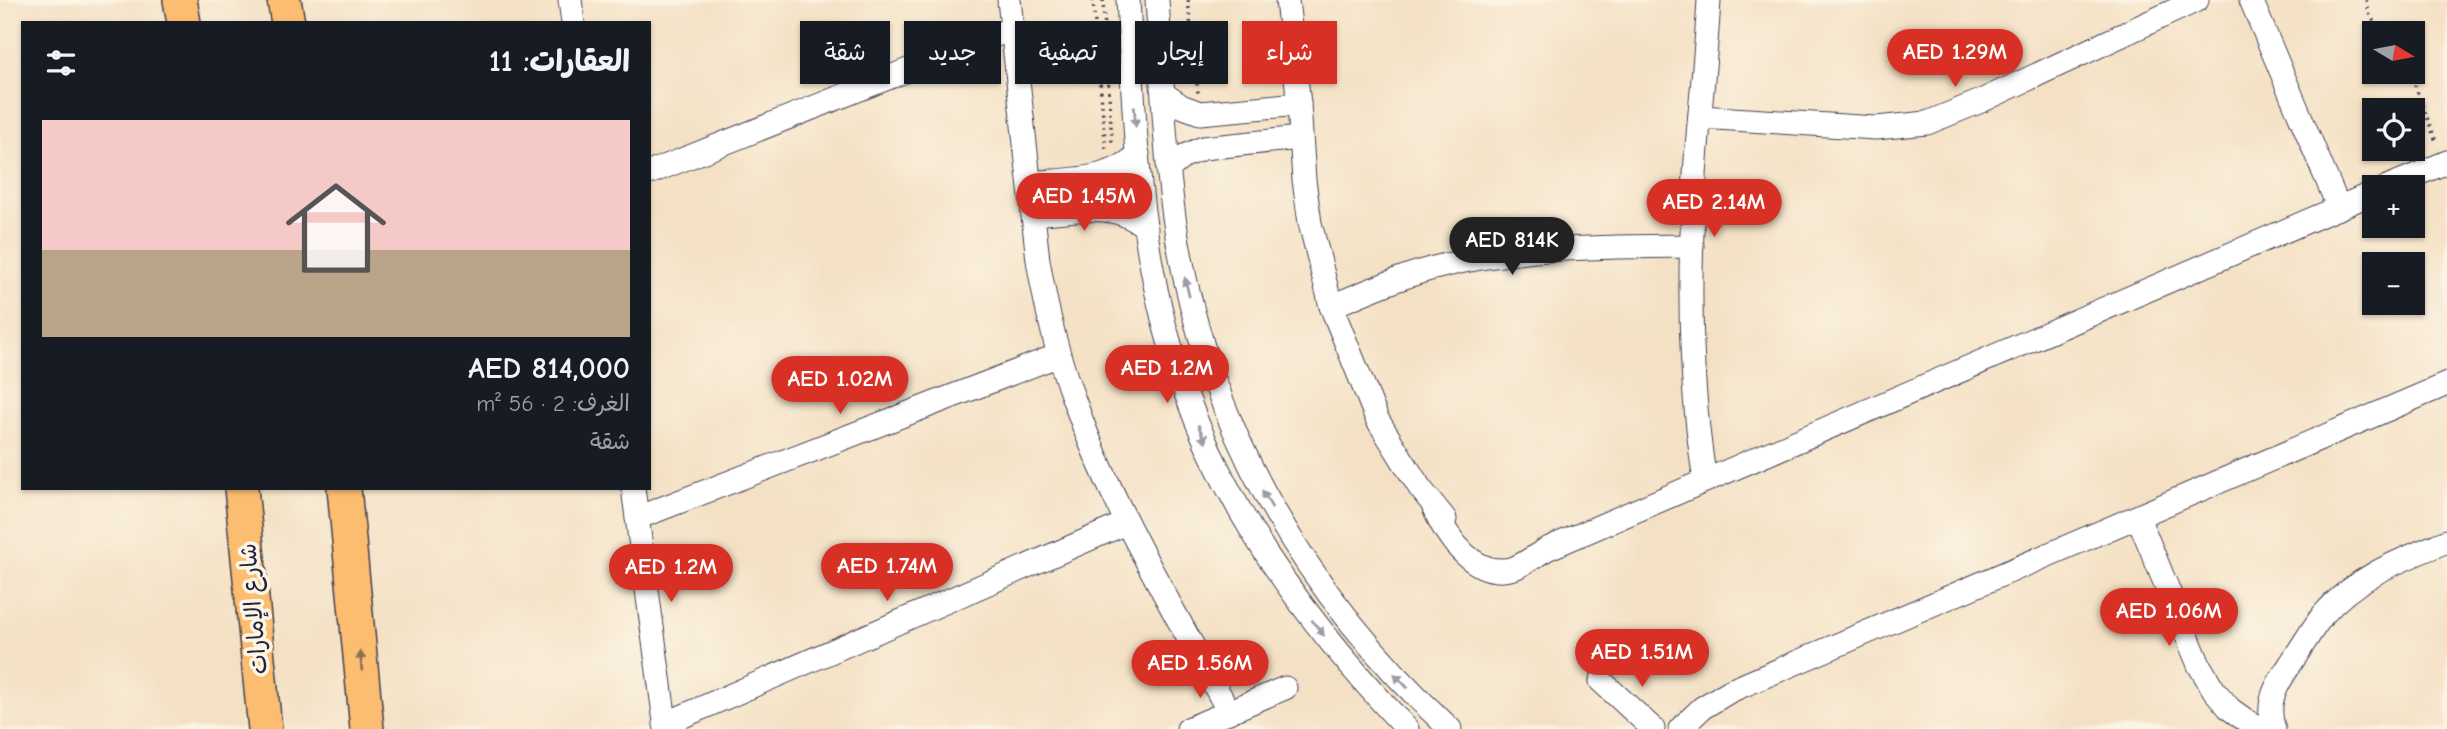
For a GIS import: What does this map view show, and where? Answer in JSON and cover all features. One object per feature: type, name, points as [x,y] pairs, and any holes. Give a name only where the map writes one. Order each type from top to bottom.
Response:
[{"type":"highway","points":[[180,0],[184,21]]},
{"type":"highway","points":[[284,0],[288,21]]},
{"type":"highway","name":"شارع الإمارات","points":[[242,490],[265,729]]},
{"type":"highway","points":[[344,490],[367,729]]},
{"type":"street","points":[[570,0],[573,21]]},
{"type":"street","points":[[1009,0],[1038,260],[1044,298],[1059,355],[1086,433],[1126,523],[1229,712]]},
{"type":"street","points":[[1128,0],[1138,154],[1146,228],[1167,335],[1191,410],[1224,482],[1261,547],[1304,610],[1352,669],[1407,729]]},
{"type":"street","points":[[1157,0],[1168,169],[1182,261],[1200,336],[1217,388],[1251,470],[1291,541],[1338,608],[1391,671],[1450,729]]},
{"type":"street","points":[[1287,0],[1310,223],[1331,306],[1377,419],[1397,454],[1434,508],[1471,547],[1480,553],[1503,558],[1547,549],[2362,198]]},
{"type":"street","points":[[1704,481],[1693,379],[1692,246],[1709,0]]},
{"type":"street","points":[[1700,117],[1876,128],[1927,123],[1981,101],[2197,0]]},
{"type":"street","points":[[2250,0],[2339,208]]},
{"type":"street","points":[[651,172],[1011,29]]},
{"type":"street","points":[[1164,94],[1181,106],[1200,113],[1299,104]]},
{"type":"street","points":[[1251,108],[1261,125],[1254,143]]},
{"type":"street","points":[[1168,169],[1184,156],[1203,148],[1300,138]]},
{"type":"street","points":[[1030,183],[1108,174],[1124,167],[1138,154]]},
{"type":"street","points":[[2415,175],[2446,162]]},
{"type":"street","points":[[1033,214],[1110,209],[1129,215],[1146,228]]},
{"type":"street","points":[[1331,306],[1416,273],[1471,260],[1585,248],[1692,246]]},
{"type":"street","points":[[637,518],[1059,355]]},
{"type":"street","points":[[1680,729],[1702,708],[1730,691],[2447,384]]},
{"type":"street","points":[[633,490],[665,727],[1126,523]]},
{"type":"street","points":[[2138,517],[2199,665],[2221,700],[2243,725]]},
{"type":"street","points":[[2274,729],[2270,711],[2272,694],[2331,606],[2354,586],[2380,569],[2447,541]]},
{"type":"street","points":[[1601,681],[1653,729]]},
{"type":"street","points":[[1188,729],[1285,688]]},
{"type":"path","points":[[1093,0],[1108,174]]},
{"type":"path","points":[[1103,0],[1112,142]]},
{"type":"path","points":[[1188,0],[1200,113]]},
{"type":"path","points":[[2366,0],[2374,21]]},
{"type":"path","points":[[2415,84],[2446,162]]}]
